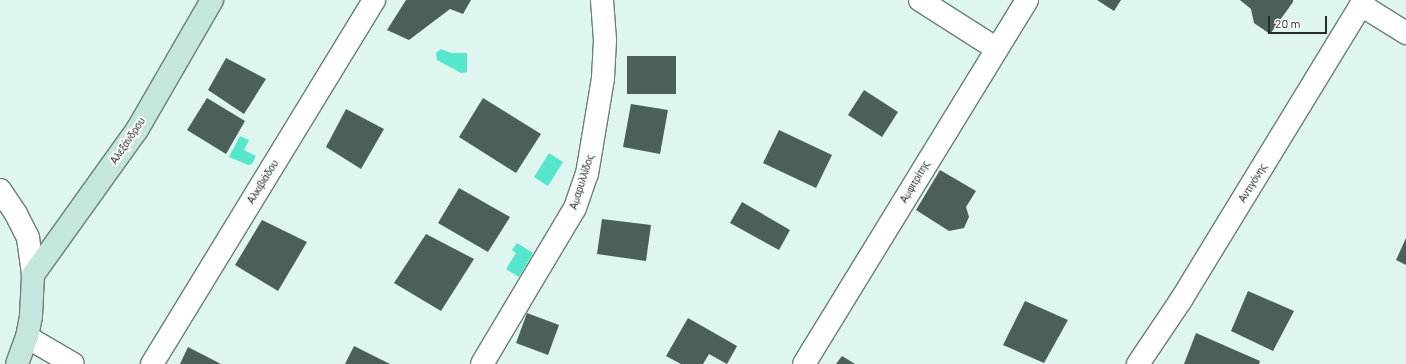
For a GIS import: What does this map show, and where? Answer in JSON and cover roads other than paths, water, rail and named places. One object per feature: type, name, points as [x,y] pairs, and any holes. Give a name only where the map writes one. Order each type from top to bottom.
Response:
[{"type":"street","name":"Αλεξάνδρου","points":[[33,275],[137,130],[212,0]]},
{"type":"street","name":"Αλκιβιάδου","points":[[152,364],[374,0]]},
{"type":"street","name":"Αμαρυλλίδος","points":[[482,364],[575,208],[586,174],[604,78],[605,40],[602,0]]},
{"type":"street","points":[[920,0],[997,49]]},
{"type":"street","name":"Αμφιτρίτης","points":[[804,364],[1027,0]]},
{"type":"street","points":[[1363,3],[1406,33]]},
{"type":"street","name":"Αντιγόνης","points":[[1138,364],[1363,3]]},
{"type":"street","points":[[0,190],[16,214],[28,238],[33,275],[27,337],[17,364]]},
{"type":"street","points":[[27,337],[73,364]]}]
